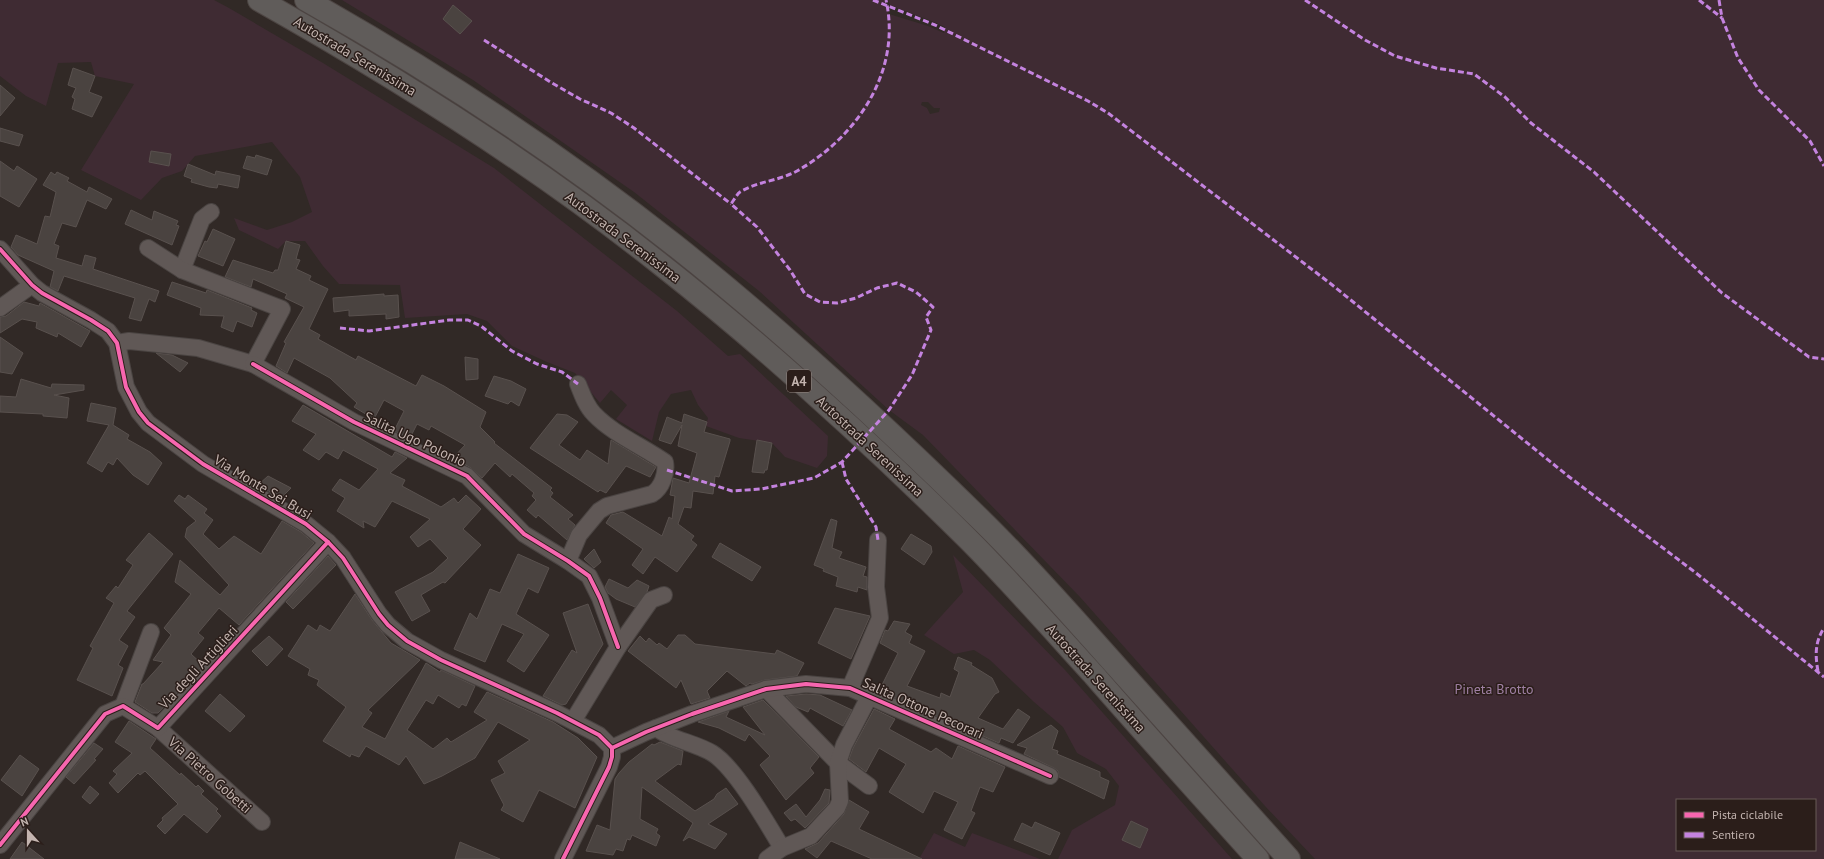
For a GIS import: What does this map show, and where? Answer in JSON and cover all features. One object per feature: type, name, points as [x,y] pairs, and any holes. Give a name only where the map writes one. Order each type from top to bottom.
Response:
[{"type":"highway","name":"Autostrada Serenissima","points":[[259,0],[330,40],[408,87],[498,146],[581,204],[660,263],[738,327],[886,460],[970,540],[1051,627],[1258,859]]},
{"type":"highway","name":"Autostrada Serenissima","points":[[306,0],[428,73],[544,149],[595,185],[674,245],[752,310],[837,385],[985,524],[1067,611],[1289,859]]},
{"type":"street","points":[[182,270],[202,219],[211,212]]},
{"type":"street","points":[[148,248],[182,270],[282,309],[253,364]]},
{"type":"street","points":[[0,249],[32,285],[42,293],[59,301],[108,331],[117,343]]},
{"type":"street","points":[[0,308],[32,285]]},
{"type":"street","name":"Salita Ugo Polonio","points":[[117,343],[129,341],[198,348],[253,364],[354,422],[468,476],[524,534],[568,561],[589,576],[600,598],[618,647]]},
{"type":"street","name":"Via Monte Sei Busi","points":[[117,343],[126,387],[139,412],[148,423],[203,464],[306,524],[328,542],[343,558],[379,614],[388,625],[407,641],[441,660],[573,721],[599,735],[612,748]]},
{"type":"street","points":[[568,561],[579,535],[599,511],[607,506],[658,491],[667,470],[665,462],[617,432],[594,414],[586,403],[578,384]]},
{"type":"street","points":[[850,688],[880,618],[876,587],[878,540]]},
{"type":"street","name":"Via degli Artiglieri","points":[[123,706],[158,728],[328,542]]},
{"type":"street","points":[[573,721],[618,647],[651,600],[664,595]]},
{"type":"street","points":[[0,845],[105,714],[123,706],[151,632]]},
{"type":"street","name":"Salita Ottone Pecorari","points":[[612,748],[651,730],[766,689],[806,684],[850,688],[870,695],[1050,776]]},
{"type":"street","points":[[766,689],[838,763],[869,786]]},
{"type":"street","points":[[767,859],[782,848],[811,836],[837,808],[840,801],[838,763],[844,745],[870,695]]},
{"type":"street","name":"Via Pietro Gobetti","points":[[158,728],[262,822]]},
{"type":"street","points":[[651,730],[697,745],[714,754],[729,767],[782,848]]},
{"type":"street","points":[[563,859],[609,767],[612,748]]},
{"type":"green space","points":[[0,0],[214,0],[229,8],[323,63],[494,168],[677,311],[728,356],[740,354],[828,436],[827,456],[817,468],[785,457],[772,443],[739,438],[706,426],[708,418],[698,405],[691,390],[671,394],[659,412],[652,441],[616,419],[627,405],[611,390],[600,403],[575,373],[512,346],[487,321],[467,314],[405,318],[400,285],[339,284],[323,266],[305,241],[286,241],[278,249],[239,230],[234,218],[267,230],[292,222],[312,212],[300,177],[272,142],[195,156],[182,171],[162,178],[141,200],[81,170],[134,84],[95,76],[91,62],[58,63],[46,106],[26,96],[0,76]]},
{"type":"green space","name":"Pineta Brotto","points":[[342,0],[884,0],[889,14],[928,26],[944,33],[945,27],[890,5],[888,0],[1824,0],[1824,859],[1315,859],[1265,806],[1080,597],[923,435],[889,410],[759,291],[634,192],[473,80]],"holes":[[[922,102],[928,102],[934,108],[940,108],[939,112],[930,114],[927,108],[921,105]]]},
{"type":"green space","points":[[953,555],[1065,670],[1232,859],[1058,859],[1072,830],[1115,805],[1119,786],[1106,769],[1077,753],[1063,727],[990,660],[974,650],[954,654],[924,635],[963,592]]},
{"type":"green space","points":[[934,833],[965,847],[972,833],[1040,859],[919,859]]},
{"type":"building","points":[[453,5],[472,21],[460,34],[443,19]]},
{"type":"building","points":[[73,68],[95,76],[89,92],[102,97],[92,117],[72,109],[75,99],[72,97],[76,88],[68,85]]},
{"type":"building","points":[[0,85],[15,98],[0,116]]},
{"type":"building","points":[[0,128],[23,135],[19,146],[0,141]]},
{"type":"building","points":[[151,151],[171,154],[169,166],[149,162]]},
{"type":"building","points":[[256,155],[272,160],[267,175],[243,168],[247,156],[255,158]]},
{"type":"building","points":[[0,161],[14,171],[17,166],[37,179],[19,207],[0,196]]},
{"type":"building","points":[[188,164],[215,175],[216,171],[240,176],[238,188],[218,184],[217,188],[209,187],[191,182],[192,179],[184,176]]},
{"type":"building","points":[[51,172],[55,175],[57,172],[69,178],[67,181],[87,192],[89,187],[112,199],[106,209],[87,200],[76,227],[62,223],[54,244],[59,246],[56,258],[82,266],[85,255],[96,258],[93,269],[159,291],[155,302],[149,299],[141,321],[129,318],[135,298],[64,276],[58,291],[50,287],[54,271],[18,255],[11,247],[16,235],[37,244],[45,216],[50,217],[56,192],[43,185]]},
{"type":"building","points":[[131,210],[152,220],[154,211],[178,221],[176,225],[179,226],[172,245],[125,224]]},
{"type":"building","points":[[213,229],[235,239],[223,266],[198,256]]},
{"type":"building","points":[[286,241],[300,245],[296,259],[300,260],[296,269],[311,276],[309,280],[328,289],[309,329],[320,335],[318,339],[356,360],[358,356],[416,386],[422,375],[444,386],[486,412],[480,427],[495,442],[494,443],[552,488],[550,490],[553,493],[550,497],[573,515],[568,519],[575,525],[567,540],[538,515],[536,518],[527,510],[536,500],[532,496],[534,493],[512,474],[510,477],[495,463],[482,478],[471,468],[453,458],[465,445],[431,426],[429,430],[417,424],[410,438],[394,431],[404,411],[384,400],[374,419],[354,407],[357,403],[330,378],[294,358],[287,373],[276,366],[286,343],[284,342],[304,307],[285,298],[287,294],[253,279],[251,287],[225,277],[233,260],[273,273],[275,270],[278,270]]},
{"type":"building","points":[[172,282],[206,293],[207,290],[252,308],[251,310],[257,313],[252,327],[237,321],[233,332],[221,327],[224,316],[200,315],[201,308],[167,295]]},
{"type":"building","points":[[384,294],[384,296],[398,295],[399,317],[386,319],[386,314],[349,316],[349,310],[334,312],[333,298]]},
{"type":"building","points":[[24,302],[39,306],[40,303],[90,331],[81,347],[58,333],[57,337],[36,328],[37,322],[22,319],[0,333],[0,317],[6,316]]},
{"type":"building","points":[[0,337],[23,353],[12,374],[0,372]]},
{"type":"building","points":[[156,353],[172,355],[188,363],[180,372]]},
{"type":"building","points":[[465,357],[478,359],[478,379],[466,380]]},
{"type":"building","points":[[494,376],[511,381],[526,389],[519,406],[511,401],[508,404],[485,396]]},
{"type":"building","points":[[21,379],[51,388],[52,384],[84,385],[84,390],[54,395],[69,398],[67,418],[43,416],[43,414],[0,412],[0,396],[16,397]]},
{"type":"building","points":[[91,403],[116,408],[113,425],[129,435],[127,439],[150,452],[162,463],[148,485],[133,475],[117,458],[113,465],[108,462],[102,472],[87,463],[109,425],[87,421]]},
{"type":"building","points":[[303,405],[392,457],[395,452],[407,458],[390,473],[405,480],[402,486],[441,507],[454,498],[458,503],[466,495],[481,509],[463,529],[481,545],[445,583],[443,582],[421,595],[430,611],[412,621],[395,592],[433,572],[448,558],[430,539],[418,547],[410,537],[430,519],[392,501],[375,527],[363,521],[364,528],[337,511],[345,498],[332,490],[340,479],[359,490],[378,469],[343,450],[338,459],[326,452],[319,460],[303,450],[316,434],[292,421]]},
{"type":"building","points":[[557,414],[567,415],[578,422],[559,445],[580,460],[587,450],[608,464],[611,440],[656,467],[650,477],[626,466],[606,493],[600,490],[598,492],[530,448]]},
{"type":"building","points":[[684,414],[707,422],[704,432],[730,439],[730,441],[719,477],[715,476],[713,494],[693,491],[691,508],[684,507],[678,524],[694,536],[691,540],[697,545],[677,572],[655,557],[643,574],[632,565],[643,549],[606,523],[611,515],[623,512],[662,536],[669,517],[672,519],[675,496],[670,495],[673,478],[689,483],[697,453],[678,446],[682,425],[671,444],[659,440],[667,417],[682,423]]},
{"type":"building","points":[[757,440],[772,443],[767,470],[765,470],[764,473],[752,472]]},
{"type":"building","points":[[268,476],[291,488],[281,498],[258,485]]},
{"type":"building","points":[[179,495],[185,499],[188,495],[207,509],[204,513],[213,520],[203,534],[219,549],[234,536],[261,554],[282,521],[301,532],[314,543],[239,625],[219,608],[198,633],[204,638],[191,654],[203,665],[158,713],[152,713],[135,702],[142,684],[163,662],[153,660],[171,635],[164,628],[191,594],[175,582],[180,560],[220,595],[229,585],[185,537],[187,528],[196,521],[174,501]]},
{"type":"building","points":[[831,519],[837,521],[832,548],[842,552],[839,558],[866,567],[863,576],[867,577],[867,590],[858,587],[857,592],[836,586],[838,577],[823,571],[824,569],[814,565]]},
{"type":"building","points":[[149,533],[173,554],[127,611],[135,617],[119,640],[128,646],[118,665],[123,668],[112,696],[77,680],[93,648],[90,646],[114,603],[106,598],[116,586],[118,588],[133,565],[126,560]]},
{"type":"building","points":[[911,534],[931,546],[932,552],[924,565],[901,549]]},
{"type":"building","points":[[720,543],[761,567],[752,581],[712,557]]},
{"type":"building","points":[[594,549],[601,562],[594,568],[584,559]]},
{"type":"building","points":[[518,554],[549,568],[538,593],[528,588],[516,614],[549,635],[524,672],[507,661],[524,634],[502,624],[485,662],[454,649],[470,613],[477,619],[490,589],[500,593]]},
{"type":"building","points":[[328,556],[336,565],[293,609],[286,602]]},
{"type":"building","points":[[609,579],[628,588],[637,580],[649,586],[647,592],[635,607],[616,599],[608,593],[605,587]]},
{"type":"building","points":[[355,594],[372,620],[391,643],[420,660],[368,710],[372,713],[362,727],[385,739],[426,663],[440,672],[441,670],[475,686],[466,706],[462,704],[459,708],[438,695],[433,704],[426,700],[407,730],[433,749],[447,738],[451,742],[487,720],[474,712],[487,692],[553,722],[578,738],[597,757],[575,808],[539,790],[523,822],[501,810],[504,805],[491,780],[505,773],[498,761],[530,740],[498,722],[475,758],[424,784],[406,756],[399,765],[366,746],[359,757],[351,754],[350,757],[323,741],[346,707],[317,685],[319,680],[308,675],[310,669],[288,656],[308,625],[317,631],[320,625],[330,631]]},
{"type":"building","points":[[588,604],[603,644],[566,704],[562,705],[543,696],[572,650],[577,653],[563,613]]},
{"type":"building","points":[[835,608],[870,616],[851,659],[818,643]]},
{"type":"building","points":[[894,621],[910,624],[905,632],[912,636],[909,643],[925,651],[907,686],[940,698],[941,693],[950,697],[959,672],[954,669],[958,657],[972,663],[971,665],[992,678],[999,692],[995,694],[978,718],[1003,729],[1018,709],[1030,717],[1013,743],[1001,738],[999,743],[879,691],[898,653],[880,643],[885,630],[888,631]]},
{"type":"building","points":[[678,635],[685,635],[695,644],[775,654],[777,650],[804,663],[797,676],[765,680],[752,684],[750,683],[746,686],[727,671],[707,691],[710,698],[691,704],[681,680],[676,688],[628,651],[640,636],[646,642],[649,638],[657,645],[659,643],[667,649]]},
{"type":"building","points":[[269,636],[283,649],[267,666],[252,651]]},
{"type":"building","points":[[220,694],[245,716],[230,732],[205,711]]},
{"type":"building","points":[[806,694],[820,695],[852,710],[843,726],[810,708],[808,712],[796,707],[786,696]]},
{"type":"building","points":[[763,700],[819,757],[810,768],[814,773],[786,800],[760,765],[770,756],[749,734],[745,741],[719,728],[698,722],[729,711],[726,717],[765,735],[743,707]]},
{"type":"building","points":[[874,709],[895,719],[889,729],[931,752],[936,748],[952,759],[958,746],[1005,767],[993,792],[980,787],[971,811],[975,813],[962,839],[944,830],[958,802],[934,791],[923,813],[889,792],[906,764],[879,748],[866,772],[849,759],[853,748]]},
{"type":"building","points":[[129,721],[156,739],[150,748],[180,775],[181,773],[196,787],[198,785],[204,791],[201,794],[218,809],[216,811],[221,816],[207,833],[184,814],[165,834],[157,826],[163,820],[162,818],[178,804],[145,771],[140,775],[138,773],[118,793],[109,783],[117,774],[113,771],[132,753],[115,742]]},
{"type":"building","points":[[1051,725],[1058,731],[1052,749],[1058,751],[1057,754],[1100,772],[1100,777],[1109,781],[1104,799],[1059,777],[1058,771],[1024,754],[1027,748],[1017,745]]},
{"type":"building","points":[[660,742],[683,751],[681,765],[678,764],[655,781],[695,811],[714,799],[717,794],[726,788],[738,804],[708,824],[727,834],[715,849],[689,837],[683,841],[693,823],[642,787],[640,819],[658,829],[656,833],[660,836],[656,846],[632,835],[630,840],[627,839],[623,851],[616,849],[613,855],[586,851],[597,825],[610,830],[615,779],[619,773],[629,762],[652,744],[654,745]]},
{"type":"building","points":[[94,743],[103,749],[94,759],[96,760],[74,784],[66,777]]},
{"type":"building","points":[[20,755],[39,769],[22,796],[1,780]]},
{"type":"building","points":[[90,786],[99,794],[90,804],[82,797]]},
{"type":"building","points":[[825,789],[830,790],[829,803],[805,828],[795,819],[791,821],[784,813],[796,804],[806,817],[820,800]]},
{"type":"building","points":[[849,800],[869,812],[859,829],[922,859],[872,859],[831,841],[817,858],[805,849],[818,843],[844,814]]},
{"type":"building","points":[[1131,821],[1148,829],[1140,848],[1122,840]]},
{"type":"building","points":[[1035,822],[1060,833],[1050,855],[1014,840],[1022,823],[1032,828]]},
{"type":"building","points":[[22,842],[44,859],[10,859]]},
{"type":"building","points":[[460,842],[500,859],[455,859]]},
{"type":"marked path","points":[[873,0],[935,25],[1088,101],[1108,113],[1331,284],[1568,476],[1696,573],[1824,677]]},
{"type":"marked path","points":[[667,470],[732,491],[761,489],[814,478],[842,462],[889,410],[912,375],[931,330],[926,317],[933,307],[916,292],[897,283],[877,288],[856,298],[837,303],[820,302],[805,294],[790,270],[757,227],[731,204],[740,192],[747,188],[797,171],[819,157],[856,121],[870,99],[881,76],[887,52],[889,26],[886,0]]},
{"type":"marked path","points":[[1305,0],[1365,40],[1395,56],[1436,68],[1474,74],[1505,97],[1531,123],[1594,172],[1722,293],[1809,357],[1824,359]]},
{"type":"marked path","points":[[1699,0],[1722,18]]},
{"type":"marked path","points":[[1719,0],[1722,18],[1738,58],[1759,90],[1810,141],[1824,166]]},
{"type":"marked path","points":[[484,40],[552,83],[580,99],[611,113],[634,128],[731,204]]},
{"type":"marked path","points":[[340,328],[369,331],[449,320],[468,320],[481,326],[512,351],[537,364],[562,372],[578,384]]},
{"type":"marked path","points":[[842,462],[846,479],[876,527],[878,540]]},
{"type":"marked path","points":[[1818,671],[1816,649],[1824,628]]},
{"type":"cycle path","points":[[0,249],[32,285],[42,293],[108,331],[117,343],[126,387],[139,412],[148,423],[203,464],[306,524],[328,542],[343,558],[379,614],[388,625],[407,641],[441,660],[557,713],[599,735],[612,748]]},
{"type":"cycle path","points":[[253,364],[354,422],[467,476],[524,534],[568,561],[589,576],[600,598],[618,647]]},
{"type":"cycle path","points":[[0,845],[105,714],[123,706],[158,728],[328,542]]},
{"type":"cycle path","points":[[612,748],[646,732],[692,714],[766,689],[806,684],[850,688],[1050,776]]},
{"type":"cycle path","points":[[563,859],[609,767],[612,757],[612,748]]}]
